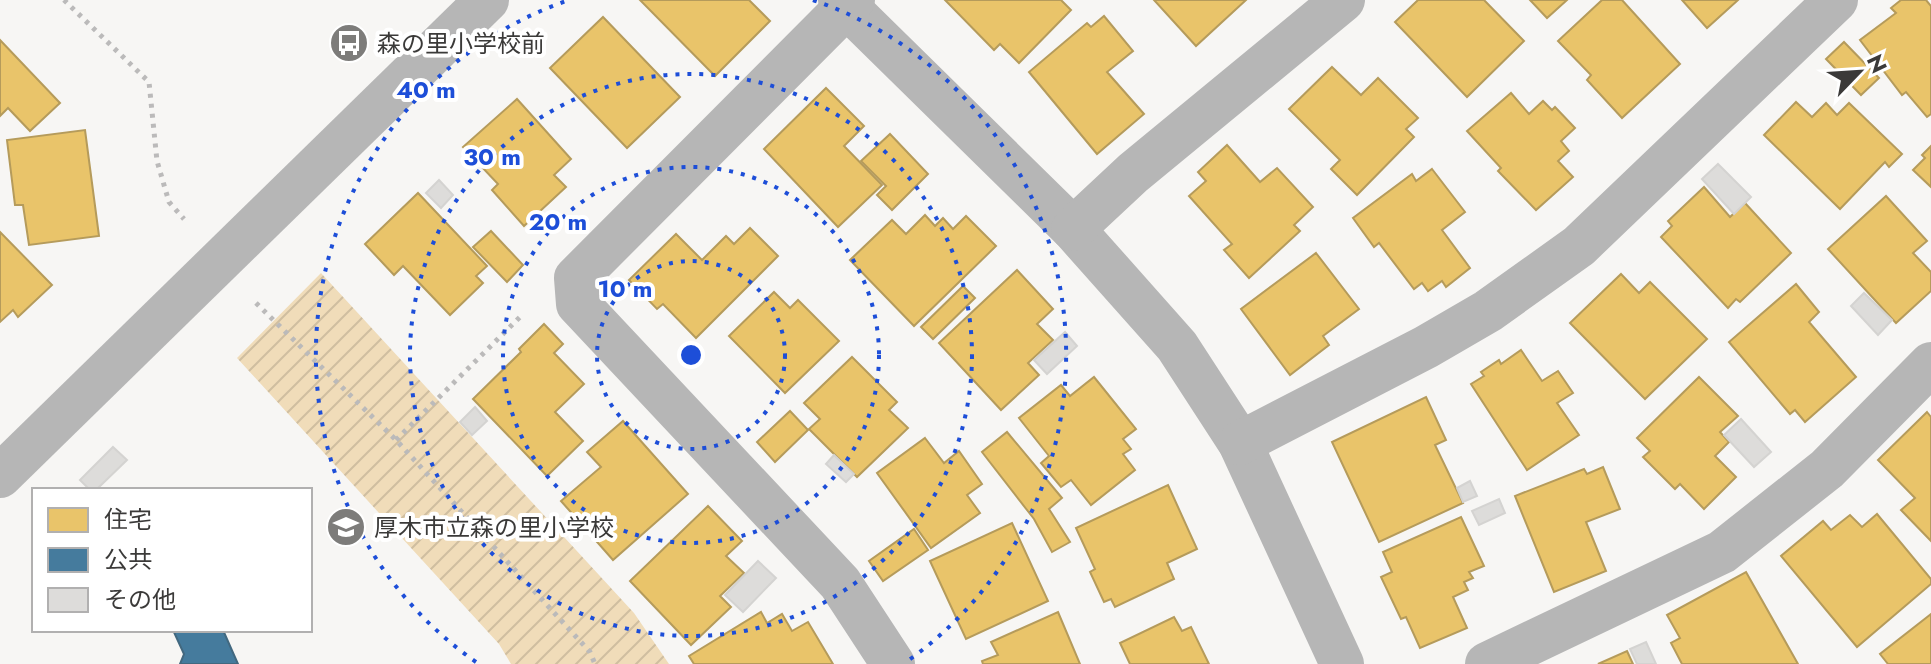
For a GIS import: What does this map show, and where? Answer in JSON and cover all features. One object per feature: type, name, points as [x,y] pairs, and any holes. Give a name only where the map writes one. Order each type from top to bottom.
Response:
[{"type":"street","points":[[0,476],[487,0]]},
{"type":"street","points":[[1073,229],[1133,173],[1343,0]]},
{"type":"street","points":[[1240,443],[1426,347],[1488,311],[1579,246],[1836,0]]},
{"type":"street","points":[[893,664],[840,583],[578,304],[576,289],[576,278],[847,2],[1073,229],[1177,346],[1240,443],[1342,664]]},
{"type":"street","points":[[1487,664],[1722,552],[1827,469],[1931,364]]},
{"type":"path","points":[[64,0],[149,82],[157,161],[169,202]]},
{"type":"path","points":[[396,440],[540,297],[576,289]]},
{"type":"path","points":[[252,300],[396,440],[590,652],[595,664]]},
{"type":"shaded area","points":[[321,273],[634,613],[669,664],[511,664],[499,644],[237,358]]},
{"type":"building: 住宅","points":[[640,0],[749,0],[770,21],[715,76]]},
{"type":"building: 住宅","points":[[945,0],[1061,0],[1071,10],[1019,63],[1000,44],[994,50]]},
{"type":"building: 住宅","points":[[1154,0],[1246,0],[1196,46]]},
{"type":"building: 住宅","points":[[1418,0],[1484,0],[1524,41],[1467,97],[1395,22]]},
{"type":"building: 住宅","points":[[1530,0],[1567,0],[1547,18]]},
{"type":"building: 住宅","points":[[1602,0],[1622,0],[1680,64],[1622,118],[1587,80],[1591,75],[1558,41]]},
{"type":"building: 住宅","points":[[1682,0],[1738,0],[1707,28]]},
{"type":"building: 住宅","points":[[1901,0],[1926,0],[1931,6],[1931,114],[1927,117],[1906,92],[1902,95],[1860,40],[1896,13],[1891,8]]},
{"type":"building: 住宅","points":[[1104,16],[1133,51],[1107,72],[1144,114],[1097,154],[1029,72],[1087,23],[1091,27]]},
{"type":"building: 住宅","points":[[603,17],[680,97],[627,148],[550,68]]},
{"type":"building: 住宅","points":[[0,40],[60,103],[30,131],[8,108],[0,116]]},
{"type":"building: 住宅","points":[[1844,42],[1879,78],[1861,95],[1826,59]]},
{"type":"building: 住宅","points":[[1332,67],[1361,95],[1378,78],[1418,118],[1406,129],[1414,137],[1357,195],[1331,169],[1340,160],[1289,109]]},
{"type":"building: 住宅","points":[[826,88],[864,126],[844,146],[882,185],[838,227],[764,149]]},
{"type":"building: 住宅","points":[[1511,93],[1529,114],[1543,101],[1552,110],[1555,107],[1575,128],[1561,141],[1569,151],[1558,161],[1573,177],[1536,210],[1498,171],[1501,168],[1467,131]]},
{"type":"building: 住宅","points":[[517,99],[571,159],[554,175],[566,187],[524,226],[492,190],[498,184],[463,147]]},
{"type":"building: 住宅","points":[[1796,102],[1812,117],[1826,103],[1837,115],[1849,103],[1902,154],[1889,167],[1885,162],[1840,209],[1764,135]]},
{"type":"building: 住宅","points":[[85,130],[99,236],[29,245],[23,205],[15,205],[7,140]]},
{"type":"building: 住宅","points":[[890,134],[928,174],[892,210],[877,195],[886,186],[861,161]]},
{"type":"building: 住宅","points":[[1227,145],[1260,182],[1277,168],[1313,207],[1294,225],[1300,231],[1249,278],[1224,250],[1232,244],[1189,196],[1206,181],[1198,172]]},
{"type":"building: 住宅","points":[[1931,146],[1931,187],[1913,170]]},
{"type":"building: 住宅","points":[[1432,169],[1465,212],[1442,230],[1470,268],[1446,287],[1442,281],[1428,291],[1422,283],[1414,289],[1379,243],[1374,247],[1353,218],[1412,174],[1416,181]]},
{"type":"building: 住宅","points":[[1704,187],[1730,217],[1745,203],[1791,253],[1740,302],[1736,299],[1728,308],[1661,237],[1672,226],[1668,221]]},
{"type":"building: 住宅","points":[[418,193],[487,266],[476,276],[483,283],[450,315],[403,266],[394,275],[365,244]]},
{"type":"building: 住宅","points":[[1886,196],[1927,241],[1913,253],[1931,272],[1931,291],[1896,323],[1828,249]]},
{"type":"building: 住宅","points":[[925,215],[935,226],[943,218],[953,229],[966,216],[996,246],[914,326],[850,260],[892,220],[906,234]]},
{"type":"building: 住宅","points":[[750,228],[778,256],[696,338],[663,304],[657,309],[629,280],[676,234],[702,260],[726,236],[734,244]]},
{"type":"building: 住宅","points":[[491,231],[523,265],[507,282],[473,247]]},
{"type":"building: 住宅","points":[[0,232],[52,285],[18,317],[13,310],[0,322]]},
{"type":"building: 住宅","points":[[1316,253],[1359,309],[1323,336],[1329,345],[1290,375],[1241,309]]},
{"type":"building: 住宅","points":[[1017,270],[1053,309],[1037,324],[1053,340],[1028,363],[1039,375],[1001,410],[939,343]]},
{"type":"building: 住宅","points":[[1621,274],[1639,293],[1650,282],[1707,339],[1645,399],[1570,323]]},
{"type":"building: 住宅","points":[[1796,284],[1819,312],[1809,322],[1856,377],[1805,422],[1795,410],[1790,414],[1729,342]]},
{"type":"building: 住宅","points":[[963,286],[975,298],[933,339],[921,327]]},
{"type":"building: 住宅","points":[[774,292],[790,308],[798,300],[839,341],[785,393],[729,336]]},
{"type":"building: 住宅","points":[[544,324],[563,344],[554,353],[584,384],[555,412],[583,441],[547,476],[473,399],[521,352],[519,349]]},
{"type":"building: 住宅","points":[[1521,350],[1542,381],[1558,371],[1573,393],[1557,403],[1579,435],[1527,470],[1471,384],[1484,376],[1481,372],[1499,360],[1501,364]]},
{"type":"building: 住宅","points":[[852,357],[897,402],[889,410],[908,428],[857,477],[809,429],[820,419],[804,403]]},
{"type":"building: 住宅","points":[[1094,377],[1136,429],[1123,439],[1131,449],[1123,454],[1135,470],[1091,505],[1071,480],[1061,487],[1041,463],[1049,456],[1019,418],[1061,385],[1070,396]]},
{"type":"building: 住宅","points":[[1699,377],[1738,416],[1720,432],[1729,442],[1715,456],[1736,477],[1704,509],[1680,484],[1675,489],[1643,457],[1650,451],[1637,438]]},
{"type":"building: 住宅","points":[[1426,397],[1446,440],[1435,445],[1463,503],[1379,542],[1332,442]]},
{"type":"building: 住宅","points":[[790,411],[808,430],[775,462],[757,442]]},
{"type":"building: 住宅","points":[[1927,412],[1931,417],[1931,541],[1901,510],[1915,498],[1878,460]]},
{"type":"building: 住宅","points":[[623,421],[688,494],[613,560],[561,501],[601,467],[587,452]]},
{"type":"building: 住宅","points":[[1007,432],[1062,498],[1049,509],[1070,542],[1052,552],[1034,519],[982,452]]},
{"type":"building: 住宅","points":[[925,438],[944,463],[959,451],[982,484],[967,495],[980,513],[931,548],[877,473]]},
{"type":"building: 住宅","points":[[1603,467],[1620,509],[1586,522],[1606,571],[1554,592],[1515,496],[1584,469],[1587,474]]},
{"type":"building: 住宅","points":[[1168,485],[1197,549],[1167,563],[1174,579],[1115,607],[1111,599],[1104,602],[1090,572],[1095,569],[1076,528]]},
{"type":"building: 住宅","points":[[708,506],[742,541],[726,556],[744,573],[720,596],[731,607],[691,645],[630,581]]},
{"type":"building: 住宅","points":[[1877,514],[1931,579],[1931,584],[1857,647],[1781,556],[1823,521],[1831,530],[1850,515],[1862,527]]},
{"type":"building: 住宅","points":[[1461,517],[1484,566],[1469,572],[1473,578],[1464,582],[1468,590],[1453,597],[1467,628],[1420,648],[1406,617],[1401,619],[1381,577],[1392,572],[1383,552]]},
{"type":"building: 住宅","points":[[1012,523],[1048,601],[966,639],[930,561]]},
{"type":"building: 住宅","points":[[914,529],[928,550],[883,581],[869,561]]},
{"type":"building: 住宅","points":[[1746,572],[1798,664],[1682,664],[1671,643],[1680,638],[1667,615]]},
{"type":"building: 住宅","points":[[761,612],[767,623],[782,614],[792,631],[808,622],[833,664],[694,664],[689,656]]},
{"type":"building: 住宅","points":[[1058,612],[1080,664],[983,664],[982,661],[998,655],[991,642]]},
{"type":"building: 住宅","points":[[1931,614],[1931,664],[1888,664],[1880,654]]},
{"type":"building: 住宅","points":[[1174,617],[1182,631],[1191,627],[1209,664],[1130,664],[1120,643]]},
{"type":"building: 住宅","points":[[1627,651],[1633,664],[1598,664]]},
{"type":"building: 公共","points":[[174,632],[224,632],[238,664],[180,664],[184,654]]},
{"type":"building: その他","points":[[1718,164],[1751,197],[1734,214],[1702,179]]},
{"type":"building: その他","points":[[439,180],[453,195],[441,208],[426,193]]},
{"type":"building: その他","points":[[1864,293],[1892,320],[1878,335],[1851,306]]},
{"type":"building: その他","points":[[1065,332],[1077,346],[1047,374],[1034,360]]},
{"type":"building: その他","points":[[475,407],[487,421],[472,435],[460,422]]},
{"type":"building: その他","points":[[1741,419],[1771,452],[1754,467],[1724,435]]},
{"type":"building: その他","points":[[113,447],[127,460],[98,488],[88,488],[80,480]]},
{"type":"building: その他","points":[[834,455],[854,474],[846,482],[826,464]]},
{"type":"building: その他","points":[[1470,481],[1477,496],[1463,502],[1457,488]]},
{"type":"building: その他","points":[[1499,499],[1505,513],[1479,525],[1472,511]]},
{"type":"building: その他","points":[[758,561],[776,578],[743,612],[725,595]]},
{"type":"building: その他","points":[[1646,642],[1656,664],[1637,664],[1630,649]]},
{"type":"place","name":"森の里小学校前","points":[[349,43]]},
{"type":"place","name":"厚木市立森の里小学校","points":[[346,527]]}]
